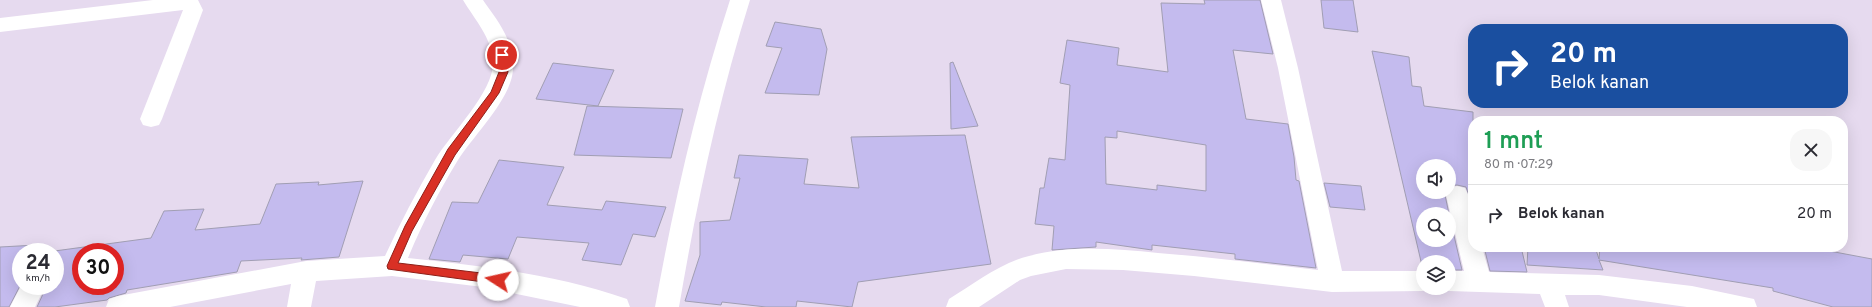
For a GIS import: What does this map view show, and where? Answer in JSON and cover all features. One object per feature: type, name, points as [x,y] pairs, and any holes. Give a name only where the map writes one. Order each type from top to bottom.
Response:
[{"type":"street","points":[[392,266],[408,229],[445,163],[464,133],[495,93],[503,72],[502,55],[497,42],[483,13],[473,0]]},
{"type":"street","points":[[667,307],[688,193],[704,122],[725,46],[740,0]]},
{"type":"street","points":[[1271,0],[1288,68],[1332,282]]},
{"type":"street","points":[[0,25],[186,3],[191,5],[193,10],[190,19],[151,119]]},
{"type":"street","points":[[1457,195],[1468,240]]},
{"type":"street","points":[[1471,252],[1478,281]]},
{"type":"street","points":[[958,307],[1012,273],[1028,266],[1066,259],[1123,260],[1332,282],[1416,281]]},
{"type":"street","points":[[118,307],[231,284],[306,271],[392,266],[483,277],[568,293],[618,307]]},
{"type":"street","points":[[299,307],[306,271]]},
{"type":"street","points":[[1456,281],[1599,285],[1692,297],[1745,307]]},
{"type":"street","points":[[1549,284],[1557,307]]},
{"type":"building","points":[[1204,0],[1260,0],[1273,54],[1233,50],[1246,119],[1288,124],[1294,157],[1296,180],[1299,181],[1316,268],[1235,259],[1235,254],[1152,245],[1152,250],[1096,242],[1096,247],[1052,250],[1054,226],[1035,224],[1040,188],[1044,188],[1049,158],[1065,160],[1070,85],[1060,83],[1067,40],[1119,48],[1117,65],[1168,72],[1161,3],[1205,4]],"holes":[[[1117,131],[1206,145],[1206,191],[1157,185],[1157,190],[1106,184],[1105,137],[1117,138]]]},
{"type":"building","points":[[1321,0],[1353,0],[1358,32],[1324,28]]},
{"type":"building","points":[[775,22],[821,29],[827,49],[819,95],[765,93],[782,48],[766,46]]},
{"type":"building","points":[[1372,51],[1409,57],[1412,86],[1421,87],[1424,106],[1473,112],[1473,116],[1468,116],[1468,193],[1466,187],[1456,185],[1456,159],[1416,159],[1416,199],[1446,199],[1448,207],[1416,207],[1416,240]]},
{"type":"building","points":[[953,62],[978,126],[951,129],[950,63]]},
{"type":"building","points":[[553,63],[614,70],[598,106],[536,99]]},
{"type":"building","points":[[587,106],[683,109],[671,158],[574,155]]},
{"type":"building","points":[[965,135],[991,264],[858,282],[852,307],[797,301],[796,307],[766,307],[722,302],[721,305],[685,301],[700,255],[700,222],[730,220],[740,178],[734,178],[739,155],[808,159],[804,184],[859,188],[851,137]]},
{"type":"building","points":[[499,160],[564,167],[547,205],[602,210],[606,201],[666,207],[655,237],[633,234],[621,265],[582,260],[589,243],[517,237],[508,259],[463,255],[460,262],[429,259],[452,202],[478,203]]},
{"type":"building","points":[[363,181],[339,257],[301,260],[302,258],[241,261],[237,272],[127,290],[124,294],[124,243],[114,243],[151,238],[164,211],[204,209],[195,230],[260,224],[276,184],[319,182],[318,185]]},
{"type":"building","points":[[1324,183],[1361,186],[1365,210],[1330,207]]},
{"type":"building","points":[[1456,244],[1462,270],[1456,270],[1456,255],[1420,255],[1418,247],[1456,247]]},
{"type":"building","points":[[12,246],[12,295],[15,295],[9,307],[0,307],[0,247]]},
{"type":"building","points":[[72,249],[72,295],[119,295],[107,300],[55,307],[37,307],[43,295],[64,295],[64,250]]},
{"type":"building","points":[[1485,252],[1522,252],[1527,272],[1490,271]]},
{"type":"building","points":[[1528,252],[1597,252],[1599,259],[1600,252],[1835,252],[1872,259],[1872,307],[1833,307],[1773,291],[1773,288],[1599,260],[1603,270],[1527,265]]},
{"type":"route","points":[[498,280],[442,271],[392,266],[408,229],[452,152],[464,133],[495,93],[503,72],[502,55]]}]
